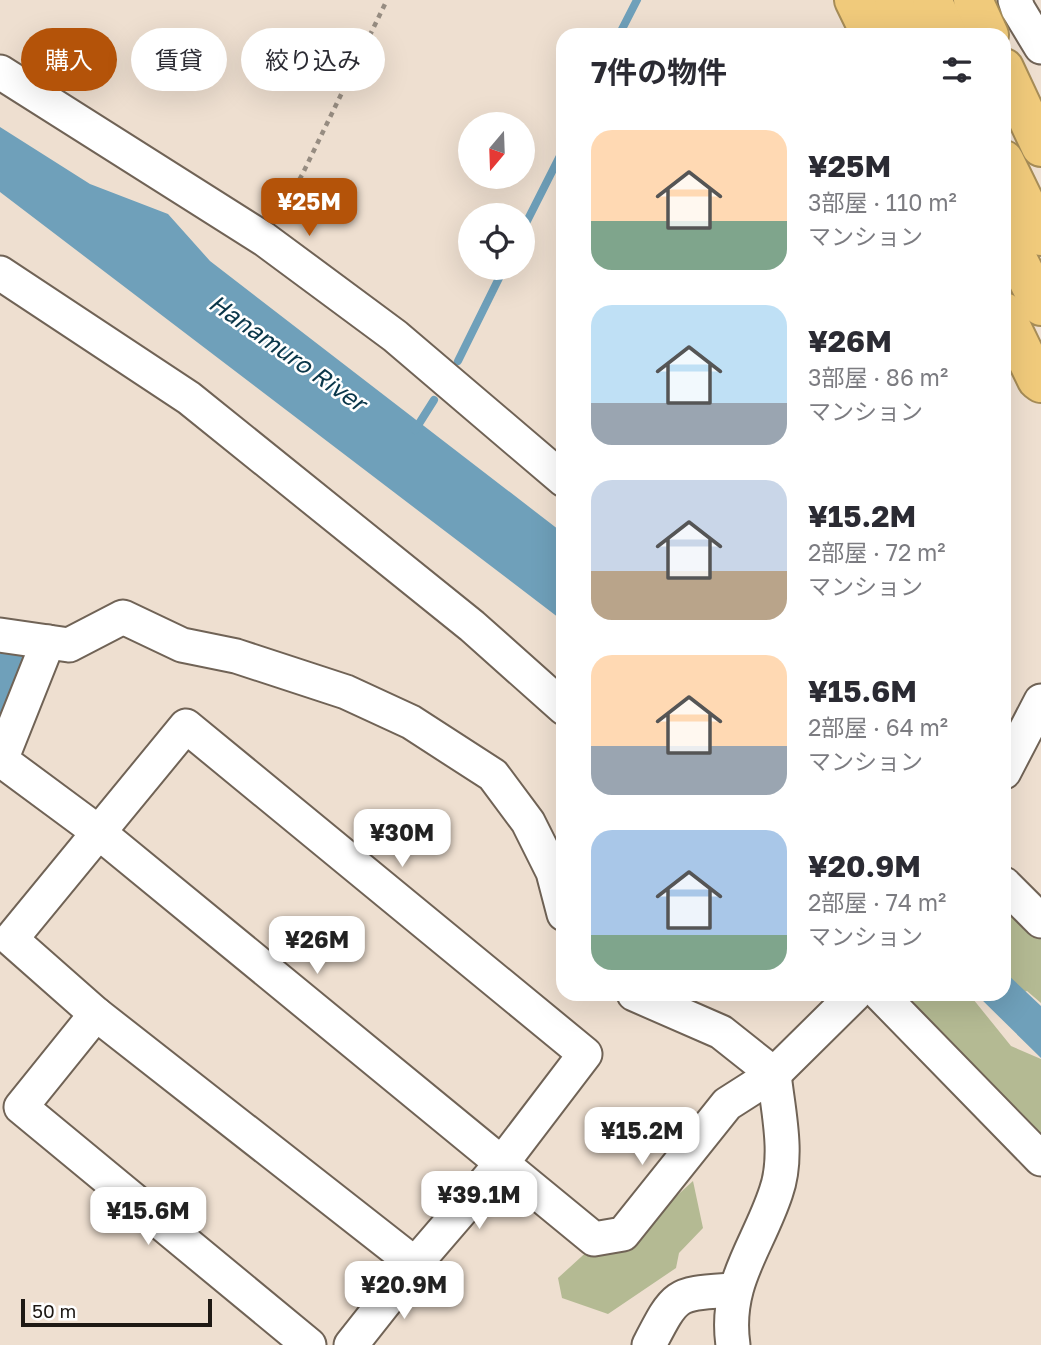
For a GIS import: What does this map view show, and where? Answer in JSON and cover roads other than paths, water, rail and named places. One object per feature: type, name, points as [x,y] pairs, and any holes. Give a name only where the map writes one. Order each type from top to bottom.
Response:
[{"type":"highway","points":[[854,0],[868,28]]},
{"type":"highway","points":[[894,0],[908,28]]},
{"type":"highway","points":[[932,0],[945,28]]},
{"type":"highway","points":[[973,0],[986,28]]},
{"type":"highway","points":[[1011,83],[1041,147]]},
{"type":"highway","points":[[1011,174],[1041,236]]},
{"type":"highway","points":[[1011,246],[1041,306]]},
{"type":"highway","points":[[1011,326],[1037,380],[1041,383]]},
{"type":"street","points":[[1015,0],[1041,47]]},
{"type":"street","points":[[0,72],[264,239],[395,336],[556,473]]},
{"type":"street","points":[[0,273],[189,398],[472,626],[556,701]]},
{"type":"street","points":[[0,635],[69,645],[122,617],[182,645],[236,656],[346,692],[411,722],[493,775],[528,822],[556,883]]},
{"type":"street","points":[[48,642],[1,761],[97,831],[594,1239],[623,1234],[727,1104],[774,1074],[848,1001]]},
{"type":"street","points":[[1011,759],[1041,701]]},
{"type":"street","points":[[351,1345],[415,1264],[502,1163],[585,1055],[186,726],[97,831],[11,939],[96,1014],[415,1264]]},
{"type":"street","points":[[1011,891],[1041,921]]},
{"type":"street","points":[[650,1001],[721,1032],[774,1074],[782,1154],[777,1190],[734,1290],[730,1326],[733,1345]]},
{"type":"street","points":[[887,1001],[1041,1159]]},
{"type":"street","points":[[96,1014],[22,1107],[309,1345]]},
{"type":"street","points":[[649,1345],[668,1308],[686,1294],[734,1290]]},
{"type":"water","name":"Hanamuro River","points":[[0,127],[90,184],[168,214],[210,261],[556,528],[556,616],[0,192]]},
{"type":"water","points":[[0,641],[41,646],[0,750]]},
{"type":"water","points":[[1011,978],[1041,1006],[1041,1058],[983,1001],[1011,1001]]},
{"type":"waterway","points":[[623,28],[637,0]]},
{"type":"waterway","points":[[535,205],[556,164]]},
{"type":"waterway","points":[[458,361],[498,280]]},
{"type":"waterway","points":[[415,430],[434,400]]}]
